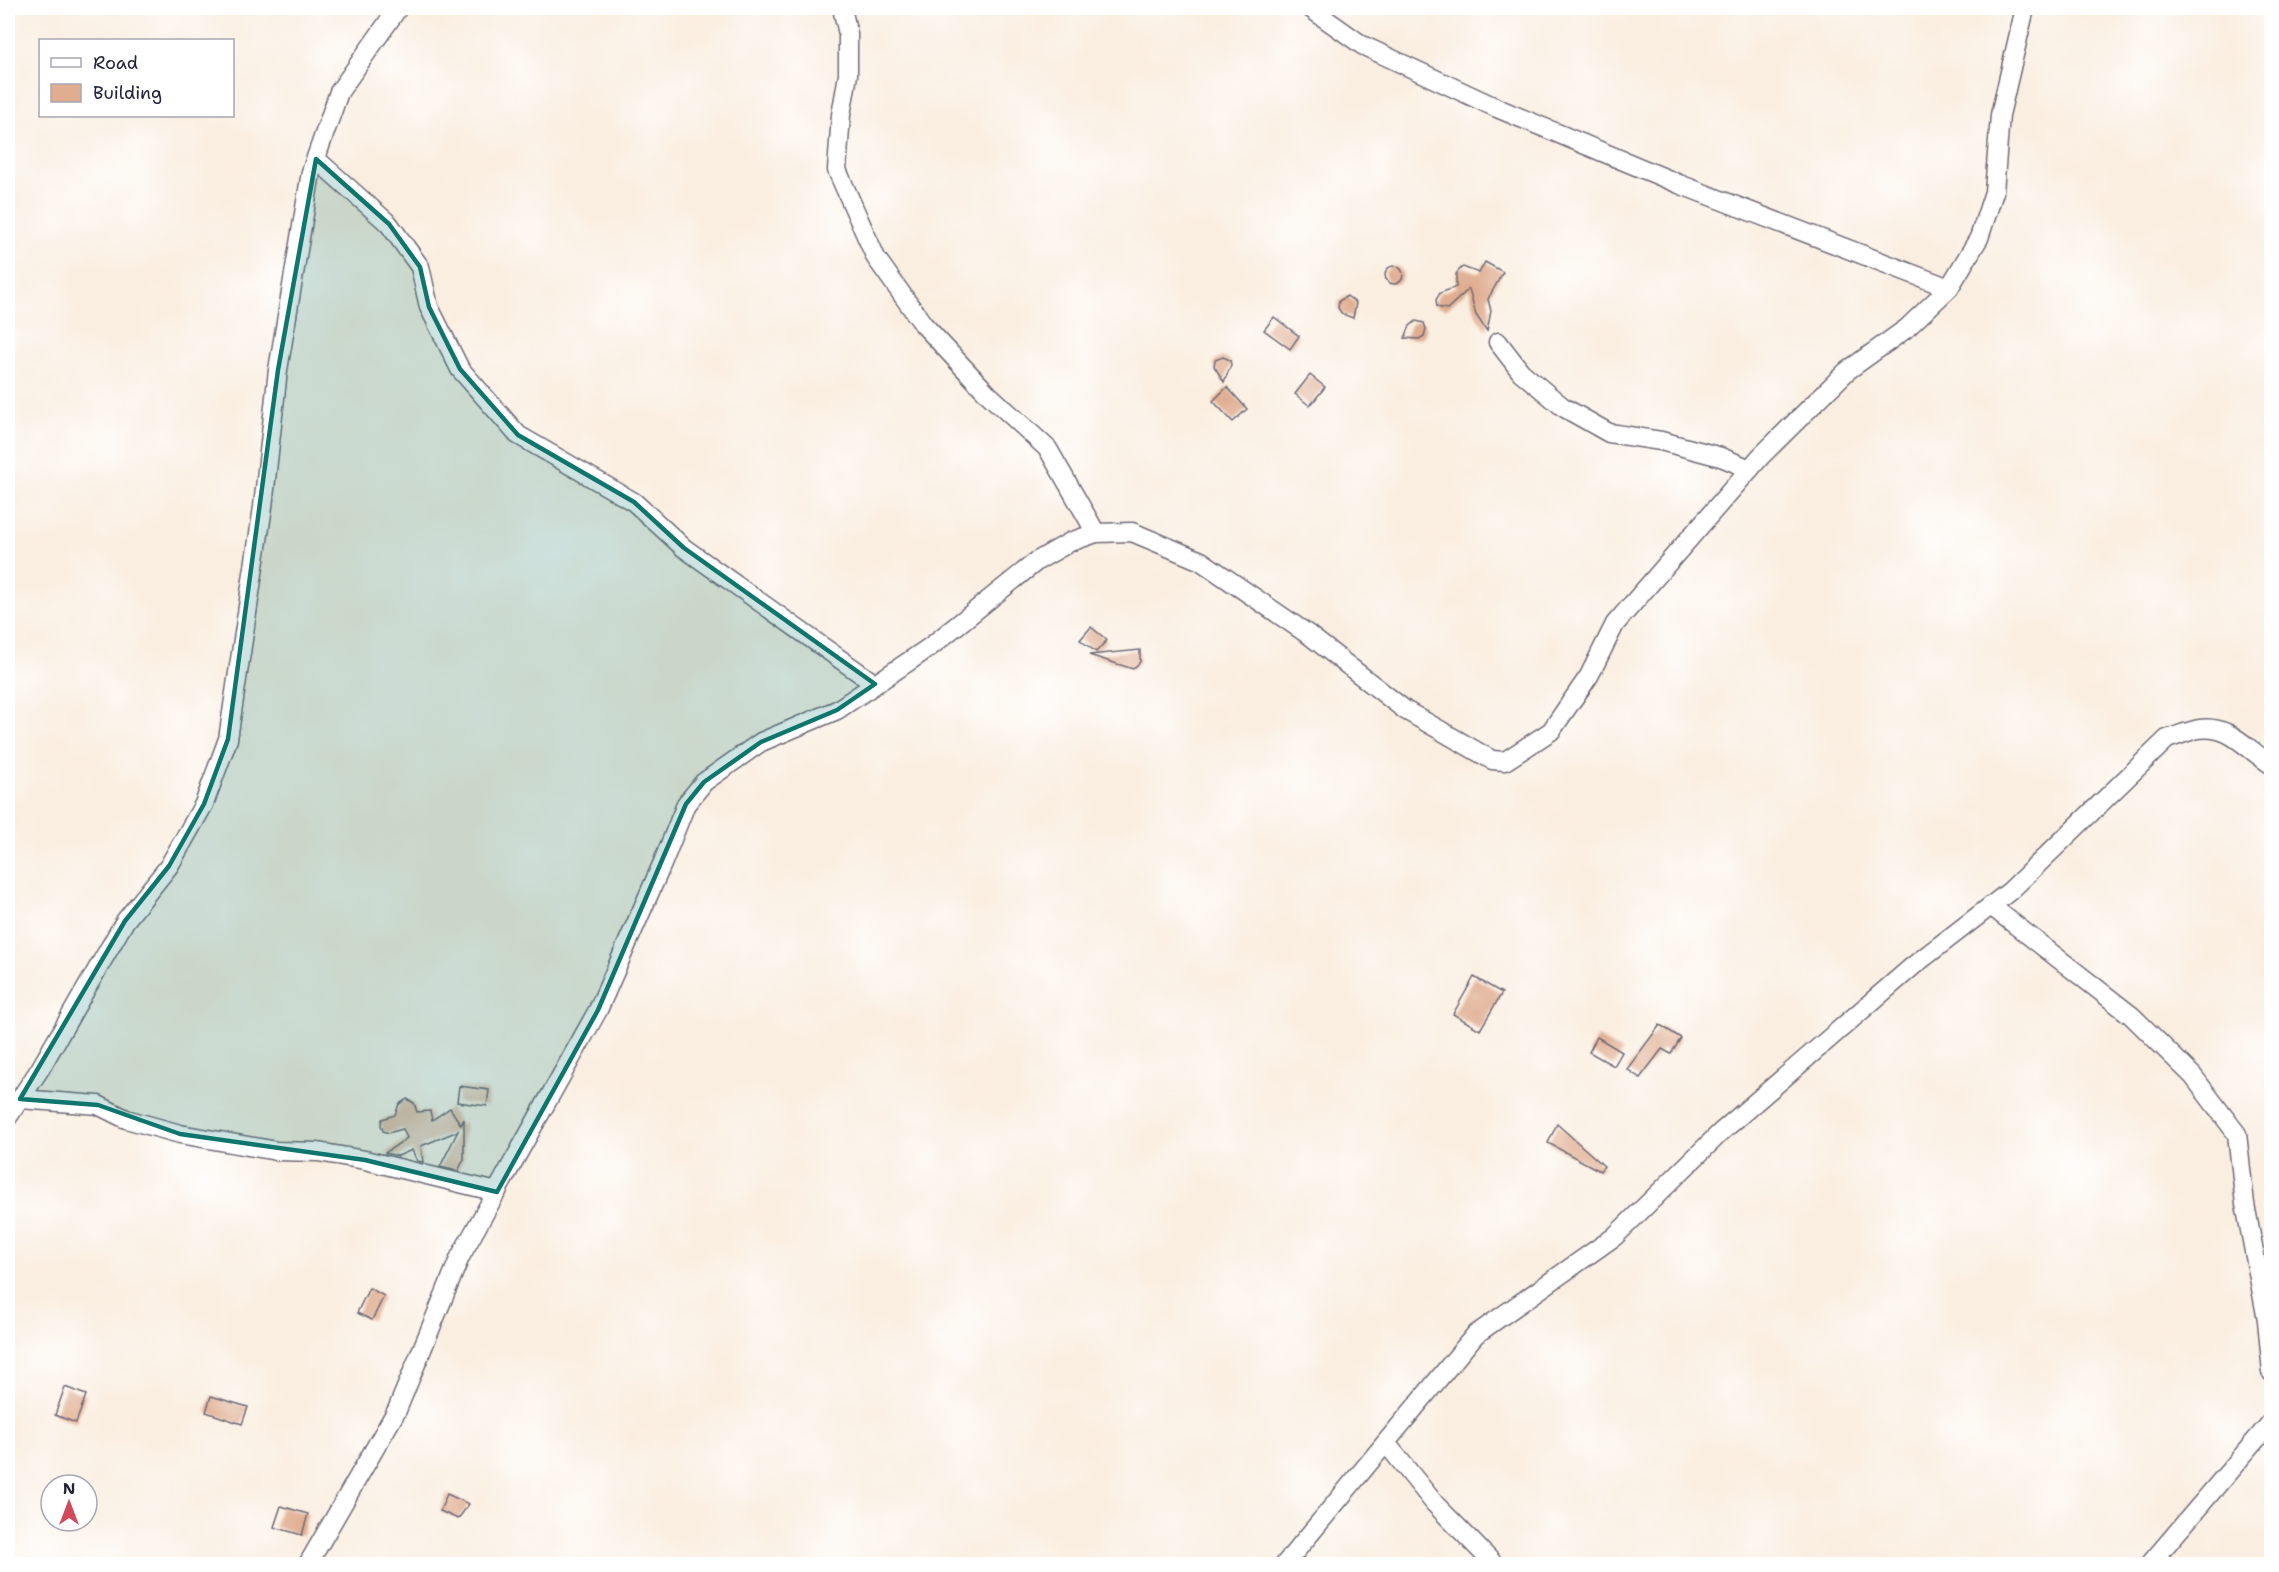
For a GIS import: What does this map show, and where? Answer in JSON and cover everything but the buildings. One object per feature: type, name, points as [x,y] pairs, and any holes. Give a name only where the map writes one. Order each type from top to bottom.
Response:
[{"type":"street","points":[[8,1117],[40,1069],[125,921],[169,866],[204,804],[228,740],[263,507],[278,370],[311,172],[339,92],[398,8]]},
{"type":"street","points":[[842,8],[848,34],[848,75],[837,171],[876,258],[923,324],[988,394],[1048,449],[1096,533]]},
{"type":"street","points":[[1310,8],[1362,45],[1497,108],[1678,184],[1949,288]]},
{"type":"street","points":[[308,1564],[397,1410],[460,1257],[598,1010],[686,804],[704,782],[761,742],[837,710],[930,646],[1037,561],[1070,542],[1096,533],[1132,532],[1201,561],[1309,635],[1405,710],[1492,760],[1504,761],[1551,731],[1588,676],[1615,624],[1750,469],[1847,371],[1907,328],[1949,288],[1979,238],[1994,192],[2000,115],[2025,8]]},
{"type":"street","points":[[316,159],[389,224],[420,267],[429,307],[460,369],[518,435],[634,502],[684,548],[875,684]]},
{"type":"street","points":[[1498,342],[1521,372],[1563,407],[1609,433],[1660,441],[1721,457],[1750,469]]},
{"type":"street","points":[[1285,1564],[1475,1335],[1614,1237],[1721,1132],[1913,966],[2010,891],[2167,739],[2199,729],[2220,729],[2236,738],[2271,765]]},
{"type":"street","points":[[1991,906],[2132,1016],[2193,1076],[2237,1134],[2245,1204],[2267,1320],[2271,1373]]},
{"type":"street","points":[[20,1099],[98,1105],[126,1119],[180,1134],[277,1151],[318,1152],[365,1160],[497,1192]]},
{"type":"street","points":[[2150,1564],[2271,1421]]},
{"type":"street","points":[[1386,1443],[1435,1504],[1494,1564]]},
{"type":"highlighted area","points":[[316,159],[389,224],[420,267],[429,307],[460,369],[518,435],[634,502],[684,548],[875,684],[837,710],[761,742],[704,782],[686,804],[598,1010],[497,1192],[365,1160],[180,1134],[98,1105],[20,1099],[125,921],[169,866],[204,804],[228,739],[278,370]]}]
